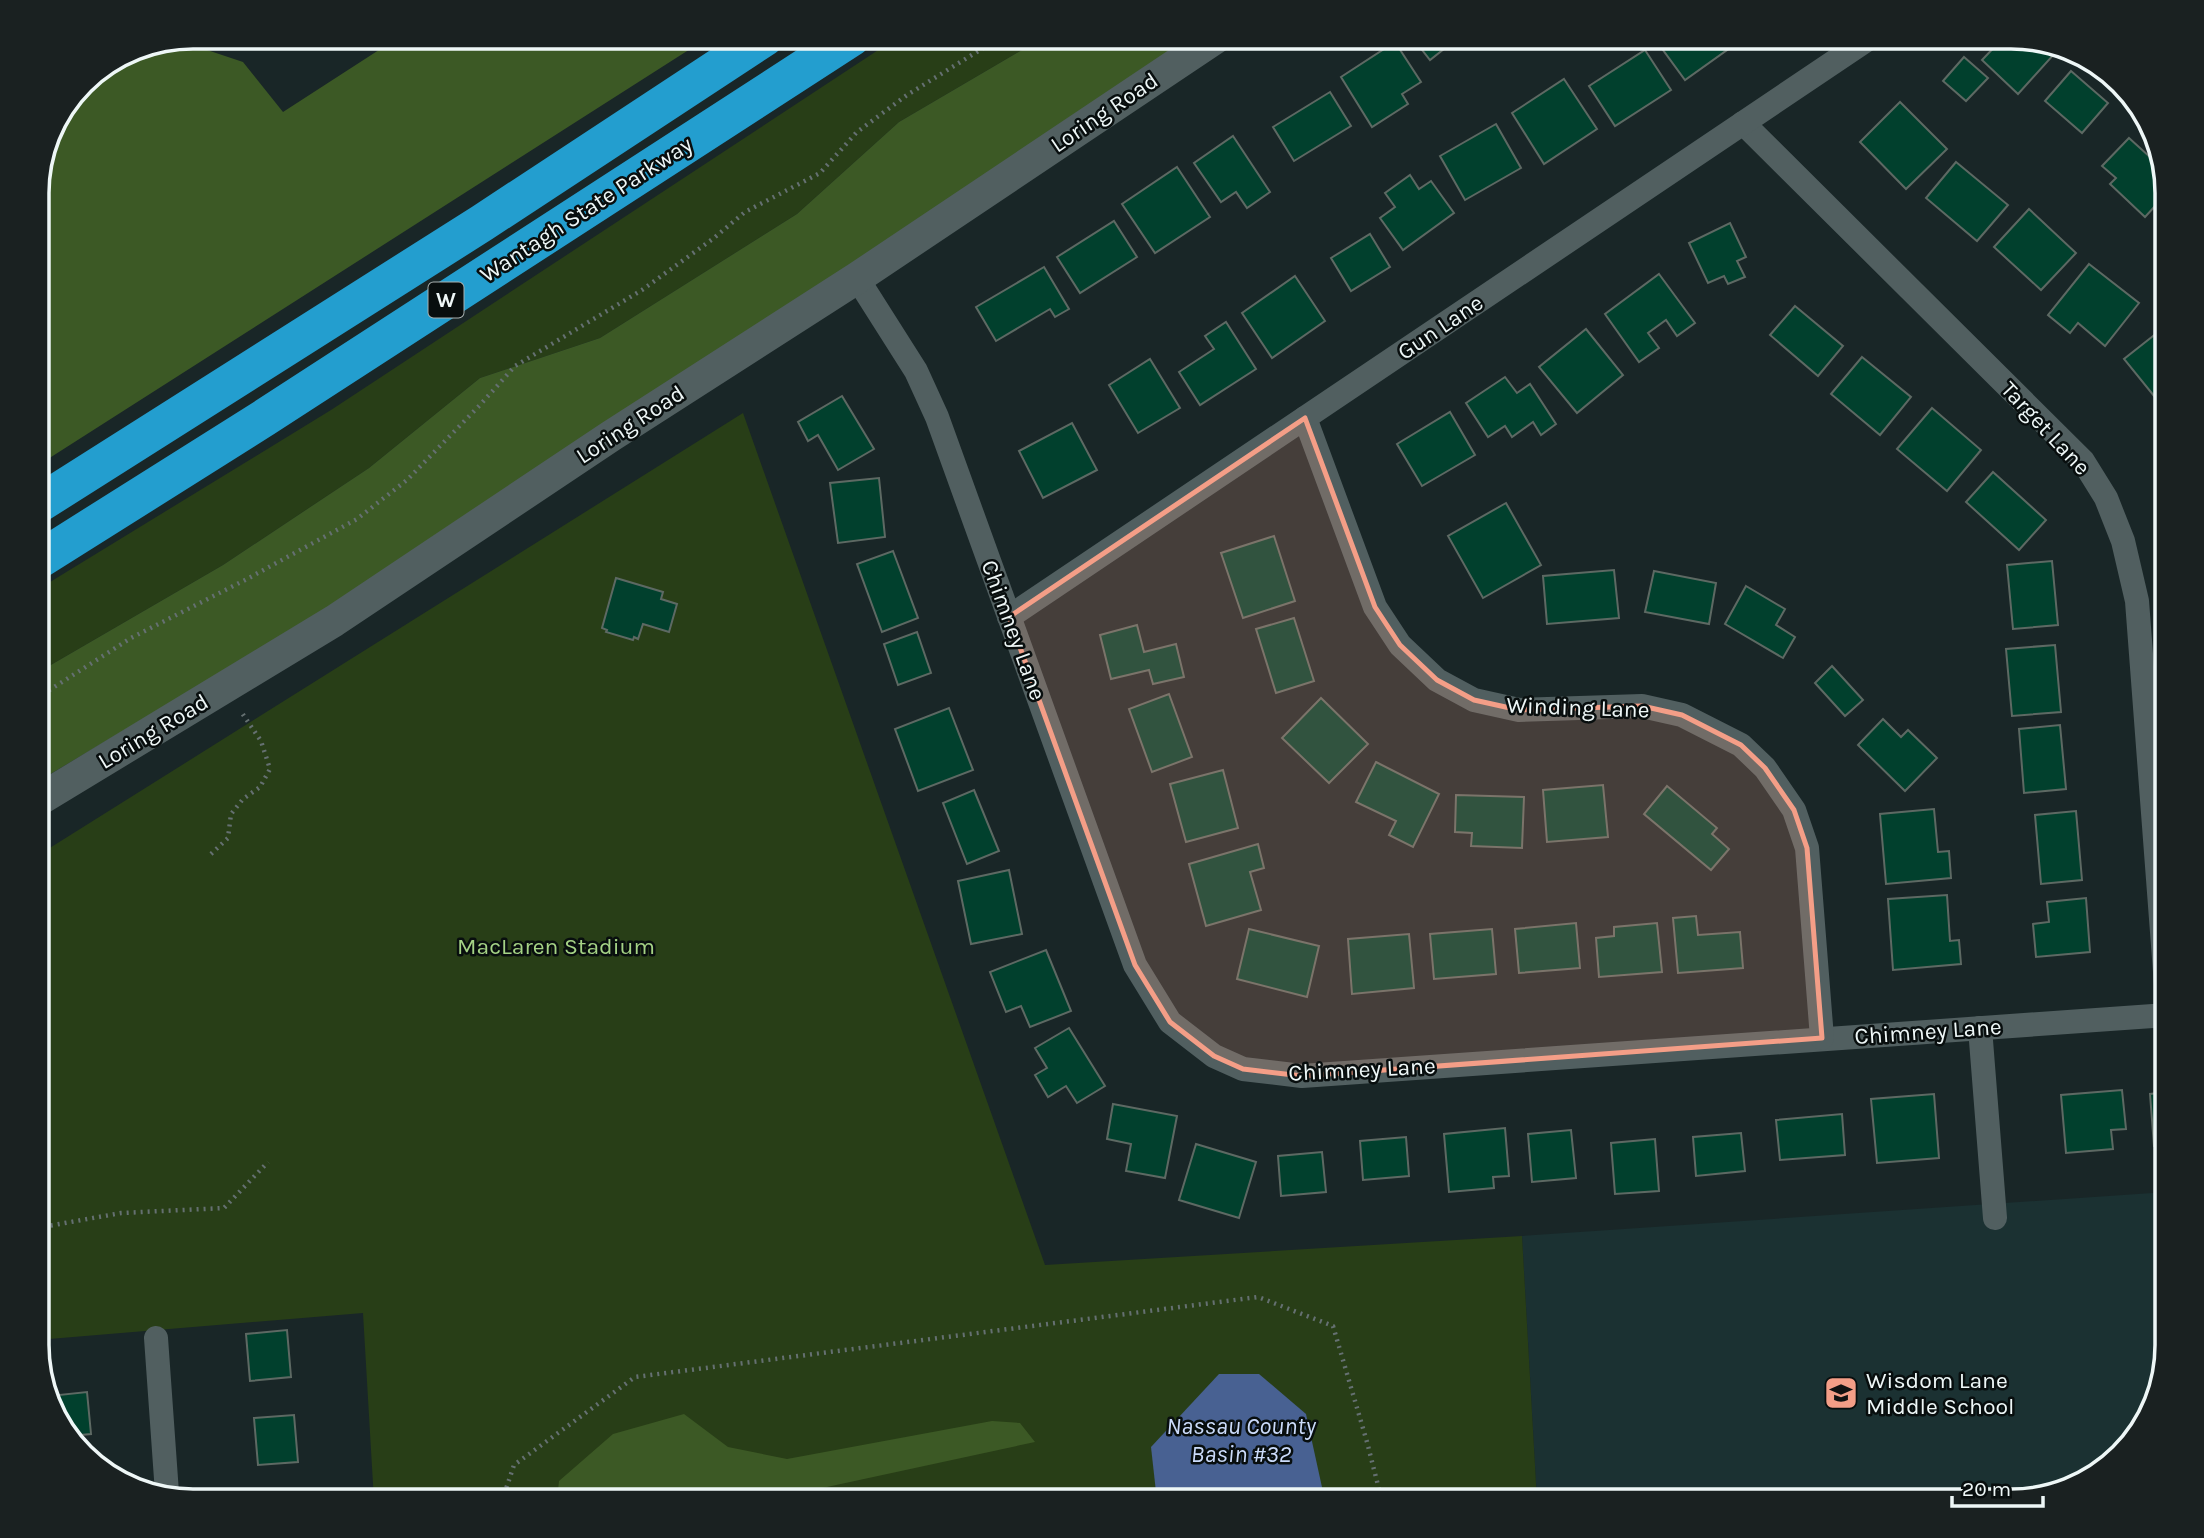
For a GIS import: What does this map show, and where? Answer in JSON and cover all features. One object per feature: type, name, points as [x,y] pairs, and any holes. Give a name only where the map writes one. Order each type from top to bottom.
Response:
[{"type":"highway","name":"Wantagh State Parkway","points":[[49,497],[459,237],[747,49]]},
{"type":"highway","name":"Wantagh State Parkway","points":[[49,553],[275,411],[833,49]]},
{"type":"street","name":"Loring Road","points":[[49,794],[334,621],[611,436],[857,278],[1199,49]]},
{"type":"street","name":"Gun Lane","points":[[1009,617],[1853,49]]},
{"type":"street","name":"Target Lane","points":[[1743,123],[2082,461],[2106,498],[2123,541],[2137,601],[2155,839]]},
{"type":"street","name":"Chimney Lane","points":[[857,278],[903,350],[927,394],[1135,965],[1170,1022],[1214,1056],[1243,1069],[1302,1076],[2155,1016]]},
{"type":"street","name":"Winding Lane","points":[[1305,418],[1375,607],[1400,645],[1437,680],[1474,700],[1520,710],[1642,706],[1682,715],[1741,745],[1765,768],[1794,810],[1807,848],[1822,1038]]},
{"type":"street","points":[[1980,1028],[1995,1217]]},
{"type":"street","points":[[156,1338],[167,1486]]},
{"type":"path","points":[[49,690],[131,638],[357,519],[407,480],[514,366],[642,290],[745,212],[820,173],[857,132],[907,95],[981,49]]},
{"type":"path","points":[[211,854],[228,838],[231,814],[243,799],[260,787],[270,769],[261,741],[224,688]]},
{"type":"path","points":[[49,1226],[121,1213],[224,1208],[268,1161]]},
{"type":"path","points":[[506,1489],[514,1465],[635,1377],[1258,1297],[1333,1326],[1379,1489]]},
{"type":"highlighted area","points":[[1305,418],[1375,607],[1400,645],[1437,680],[1474,700],[1519,710],[1642,706],[1682,715],[1741,745],[1765,768],[1794,810],[1807,848],[1822,1038],[1302,1076],[1243,1069],[1214,1056],[1170,1022],[1135,965],[1009,617]]},
{"type":"shaded area","name":"Wisdom Lane Middle School","points":[[2155,1193],[2154,1364],[2140,1409],[2119,1440],[2091,1465],[2075,1474],[2039,1486],[2020,1489],[1536,1489],[1522,1236]]},
{"type":"green space","points":[[193,49],[204,49],[243,62],[283,112],[380,49],[690,49],[49,458],[49,184],[60,138],[73,113],[91,91],[121,68],[156,54]]},
{"type":"green space","points":[[880,49],[1024,49],[899,122],[797,214],[600,338],[480,378],[369,468],[223,565],[49,666],[49,583],[331,410]]},
{"type":"green space","points":[[1024,49],[1176,49],[332,607],[49,775],[49,666],[223,565],[369,468],[480,378],[600,338],[797,214],[899,122]]},
{"type":"green space","name":"MacLaren Stadium","points":[[743,413],[1045,1265],[1522,1236],[1536,1489],[373,1489],[363,1313],[49,1339],[49,848]]},
{"type":"green space","points":[[684,1414],[728,1447],[787,1459],[992,1421],[1020,1423],[1035,1442],[818,1489],[558,1489],[559,1481],[613,1434]]},
{"type":"water","name":"Nassau County Basin #32","points":[[1219,1374],[1259,1374],[1306,1414],[1322,1489],[1156,1489],[1151,1447]]},
{"type":"building","points":[[1384,49],[1400,49],[1421,82],[1402,94],[1408,104],[1372,127],[1341,77]]},
{"type":"building","points":[[1421,49],[1444,49],[1430,60]]},
{"type":"building","points":[[1662,49],[1728,49],[1685,80]]},
{"type":"building","points":[[1993,49],[2030,50],[2053,56],[2018,94],[1982,60]]},
{"type":"building","points":[[1645,50],[1671,90],[1615,126],[1589,86]]},
{"type":"building","points":[[1964,57],[1988,78],[1966,101],[1943,81]]},
{"type":"building","points":[[2071,71],[2108,103],[2082,133],[2045,101]]},
{"type":"building","points":[[1564,79],[1597,129],[1544,164],[1512,113]]},
{"type":"building","points":[[1330,92],[1351,126],[1294,161],[1273,127]]},
{"type":"building","points":[[1900,102],[1947,149],[1906,189],[1860,142]]},
{"type":"building","points":[[1496,124],[1521,168],[1465,200],[1440,156]]},
{"type":"building","points":[[1233,136],[1270,192],[1247,208],[1236,192],[1221,202],[1194,163]]},
{"type":"building","points":[[2129,138],[2150,157],[2155,206],[2145,217],[2110,184],[2116,178],[2102,166]]},
{"type":"building","points":[[1956,162],[2008,205],[1977,241],[1926,198]]},
{"type":"building","points":[[1177,167],[1210,217],[1155,253],[1122,204]]},
{"type":"building","points":[[1410,175],[1419,189],[1431,181],[1454,213],[1403,250],[1380,218],[1395,207],[1385,193]]},
{"type":"building","points":[[2029,209],[2076,253],[2041,290],[1994,247]]},
{"type":"building","points":[[1114,221],[1137,257],[1080,293],[1057,257]]},
{"type":"building","points":[[1730,223],[1746,257],[1737,261],[1745,277],[1728,284],[1724,276],[1708,283],[1689,243]]},
{"type":"building","points":[[1370,234],[1390,267],[1351,291],[1331,258]]},
{"type":"building","points":[[2089,264],[2139,303],[2105,346],[2078,323],[2070,333],[2048,315]]},
{"type":"building","points":[[1044,267],[1069,309],[1055,317],[1050,309],[996,341],[976,307]]},
{"type":"building","points":[[1659,274],[1695,323],[1677,336],[1666,320],[1648,333],[1659,348],[1639,362],[1605,314]]},
{"type":"building","points":[[1295,276],[1325,321],[1272,358],[1242,313]]},
{"type":"building","points":[[1795,306],[1843,346],[1818,376],[1770,335]]},
{"type":"building","points":[[1226,322],[1256,369],[1200,405],[1179,372],[1214,349],[1205,336]]},
{"type":"building","points":[[1586,329],[1623,375],[1577,413],[1539,367]]},
{"type":"building","points":[[2155,334],[2155,397],[2124,359]]},
{"type":"building","points":[[1862,357],[1911,397],[1880,435],[1831,394]]},
{"type":"building","points":[[1150,359],[1180,408],[1138,433],[1109,385]]},
{"type":"building","points":[[1505,377],[1517,393],[1530,384],[1556,424],[1541,435],[1533,422],[1512,437],[1505,426],[1488,437],[1466,403]]},
{"type":"building","points":[[842,396],[874,449],[838,470],[818,435],[808,441],[798,422]]},
{"type":"building","points":[[1932,408],[1981,450],[1947,491],[1897,449]]},
{"type":"building","points":[[1450,412],[1475,455],[1422,486],[1397,444]]},
{"type":"building","points":[[1072,423],[1097,470],[1043,498],[1019,451]]},
{"type":"building","points":[[1993,472],[2046,520],[2019,550],[1966,502]]},
{"type":"building","points":[[879,478],[885,537],[838,543],[830,483]]},
{"type":"building","points":[[1506,503],[1541,565],[1483,598],[1448,536]]},
{"type":"building","points":[[1274,536],[1295,601],[1243,618],[1221,553]]},
{"type":"building","points":[[893,551],[918,618],[882,632],[857,564]]},
{"type":"building","points":[[2052,561],[2058,625],[2013,629],[2007,565]]},
{"type":"building","points":[[1614,570],[1619,618],[1547,624],[1543,576]]},
{"type":"building","points":[[1654,571],[1716,583],[1709,624],[1645,612]]},
{"type":"building","points":[[616,578],[663,592],[661,599],[677,604],[669,632],[643,624],[638,639],[634,637],[633,640],[606,632],[607,630],[602,628]]},
{"type":"building","points":[[1746,586],[1785,609],[1776,625],[1795,637],[1783,658],[1725,624]]},
{"type":"building","points":[[1294,618],[1314,681],[1276,693],[1256,629]]},
{"type":"building","points":[[1137,625],[1144,652],[1176,644],[1184,677],[1153,684],[1149,670],[1111,679],[1100,635]]},
{"type":"building","points":[[917,632],[931,673],[898,685],[884,644]]},
{"type":"building","points":[[2055,645],[2061,712],[2012,716],[2006,649]]},
{"type":"building","points":[[1832,666],[1863,700],[1845,716],[1815,683]]},
{"type":"building","points":[[1169,694],[1192,757],[1152,772],[1129,709]]},
{"type":"building","points":[[1321,698],[1368,744],[1329,783],[1282,738]]},
{"type":"building","points":[[949,708],[973,770],[918,791],[895,729]]},
{"type":"building","points":[[1883,719],[1901,737],[1908,730],[1937,758],[1905,791],[1858,745]]},
{"type":"building","points":[[2060,725],[2066,789],[2024,793],[2019,729]]},
{"type":"building","points":[[1376,762],[1439,794],[1413,847],[1389,835],[1396,821],[1356,802]]},
{"type":"building","points":[[1223,770],[1238,828],[1186,842],[1170,784]]},
{"type":"building","points":[[1603,785],[1608,837],[1547,842],[1543,790]]},
{"type":"building","points":[[1667,786],[1717,828],[1712,834],[1729,849],[1711,870],[1644,814]]},
{"type":"building","points":[[974,790],[999,851],[967,864],[943,803]]},
{"type":"building","points":[[1456,795],[1524,797],[1522,848],[1471,846],[1472,833],[1455,832]]},
{"type":"building","points":[[1934,809],[1938,852],[1949,851],[1951,878],[1886,884],[1880,814]]},
{"type":"building","points":[[2076,811],[2082,880],[2041,884],[2035,815]]},
{"type":"building","points":[[1258,844],[1264,868],[1250,872],[1261,910],[1206,926],[1189,864]]},
{"type":"building","points":[[1009,870],[1022,934],[971,944],[958,881]]},
{"type":"building","points":[[1947,895],[1950,941],[1959,940],[1961,964],[1893,970],[1888,899]]},
{"type":"building","points":[[2086,898],[2090,952],[2036,957],[2033,924],[2049,922],[2047,902]]},
{"type":"building","points":[[1696,916],[1698,935],[1740,932],[1743,968],[1678,973],[1673,918]]},
{"type":"building","points":[[1576,923],[1580,968],[1519,973],[1515,929]]},
{"type":"building","points":[[1657,923],[1662,972],[1599,977],[1596,938],[1614,936],[1614,927]]},
{"type":"building","points":[[1249,929],[1319,946],[1307,997],[1237,979]]},
{"type":"building","points":[[1492,929],[1496,974],[1434,979],[1430,934]]},
{"type":"building","points":[[1409,934],[1414,988],[1352,994],[1348,939]]},
{"type":"building","points":[[1046,950],[1071,1011],[1030,1027],[1021,1006],[1006,1012],[990,972]]},
{"type":"building","points":[[1069,1028],[1105,1086],[1077,1103],[1066,1086],[1048,1097],[1035,1075],[1047,1068],[1035,1048]]},
{"type":"building","points":[[2122,1090],[2126,1129],[2111,1130],[2113,1149],[2066,1153],[2061,1095]]},
{"type":"building","points":[[2155,1093],[2155,1146],[2154,1146],[2150,1094]]},
{"type":"building","points":[[1934,1094],[1939,1158],[1877,1163],[1871,1099]]},
{"type":"building","points":[[1113,1104],[1177,1116],[1165,1178],[1126,1171],[1131,1144],[1107,1139]]},
{"type":"building","points":[[1842,1114],[1845,1155],[1780,1160],[1776,1120]]},
{"type":"building","points":[[1505,1128],[1509,1176],[1493,1177],[1494,1188],[1449,1192],[1444,1134]]},
{"type":"building","points":[[1571,1130],[1576,1178],[1532,1182],[1528,1134]]},
{"type":"building","points":[[1741,1133],[1745,1171],[1696,1176],[1693,1137]]},
{"type":"building","points":[[1406,1137],[1409,1176],[1363,1180],[1360,1141]]},
{"type":"building","points":[[1655,1139],[1659,1191],[1615,1194],[1611,1143]]},
{"type":"building","points":[[1196,1144],[1256,1162],[1239,1218],[1179,1200]]},
{"type":"building","points":[[1322,1152],[1326,1192],[1281,1196],[1278,1156]]},
{"type":"building","points":[[287,1330],[291,1377],[250,1381],[246,1334]]},
{"type":"building","points":[[87,1392],[91,1434],[79,1433],[68,1417],[59,1395]]},
{"type":"building","points":[[294,1415],[298,1462],[258,1465],[254,1418]]},
{"type":"place","name":"Wisdom Lane Middle School","points":[[1841,1393]]}]
